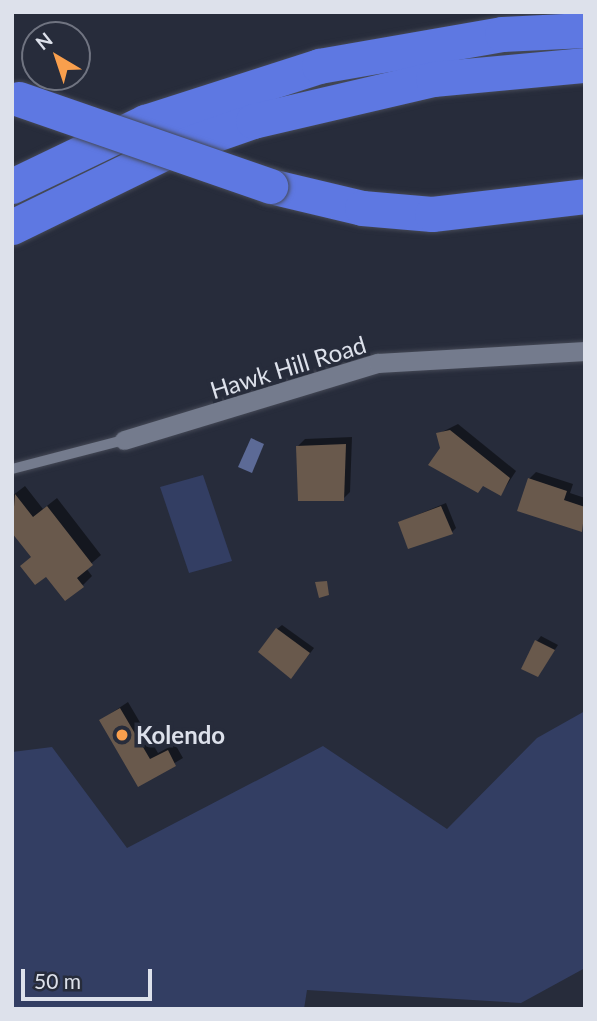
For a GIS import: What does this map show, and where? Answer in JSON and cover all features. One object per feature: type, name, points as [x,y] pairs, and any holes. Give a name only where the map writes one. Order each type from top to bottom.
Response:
[{"type":"highway","points":[[12,186],[145,122],[319,66],[489,36],[585,30]]},
{"type":"highway","points":[[12,227],[170,150],[253,121],[433,79],[585,65]]},
{"type":"highway","points":[[16,98],[270,186],[362,208],[432,214],[585,196]]},
{"type":"street","name":"Hawk Hill Road","points":[[124,440],[378,363],[585,351]]},
{"type":"lane","name":"Hawk Hill Road","points":[[12,469],[124,440]]},
{"type":"shaded area","points":[[251,438],[264,444],[252,473],[238,467]]},
{"type":"shaded area","points":[[203,475],[232,561],[189,573],[160,487]]},
{"type":"shaded area","points":[[585,711],[585,968],[521,1003],[307,990],[304,1009],[12,1009],[12,752],[52,747],[127,848],[323,746],[447,829],[537,738]]},
{"type":"building","points":[[450,430],[510,478],[501,496],[483,486],[478,493],[428,465],[440,448],[436,433]]},
{"type":"building","points":[[346,444],[344,501],[298,501],[296,446]]},
{"type":"building","points":[[528,478],[567,491],[564,500],[585,507],[582,532],[517,511]]},
{"type":"building","points":[[15,494],[33,517],[47,506],[93,565],[77,578],[84,587],[65,601],[46,577],[35,585],[20,566],[31,557],[12,533]]},
{"type":"building","points":[[441,506],[453,534],[408,549],[398,522]]},
{"type":"building","points":[[327,581],[329,595],[319,598],[315,582]]},
{"type":"building","points":[[276,628],[310,653],[291,679],[258,652]]},
{"type":"building","points":[[535,640],[555,650],[538,677],[521,669]]},
{"type":"building","name":"Kolendo","points":[[120,708],[150,759],[168,750],[176,766],[138,787],[99,720]]},
{"type":"place","name":"Kolendo","points":[[122,735]]}]
